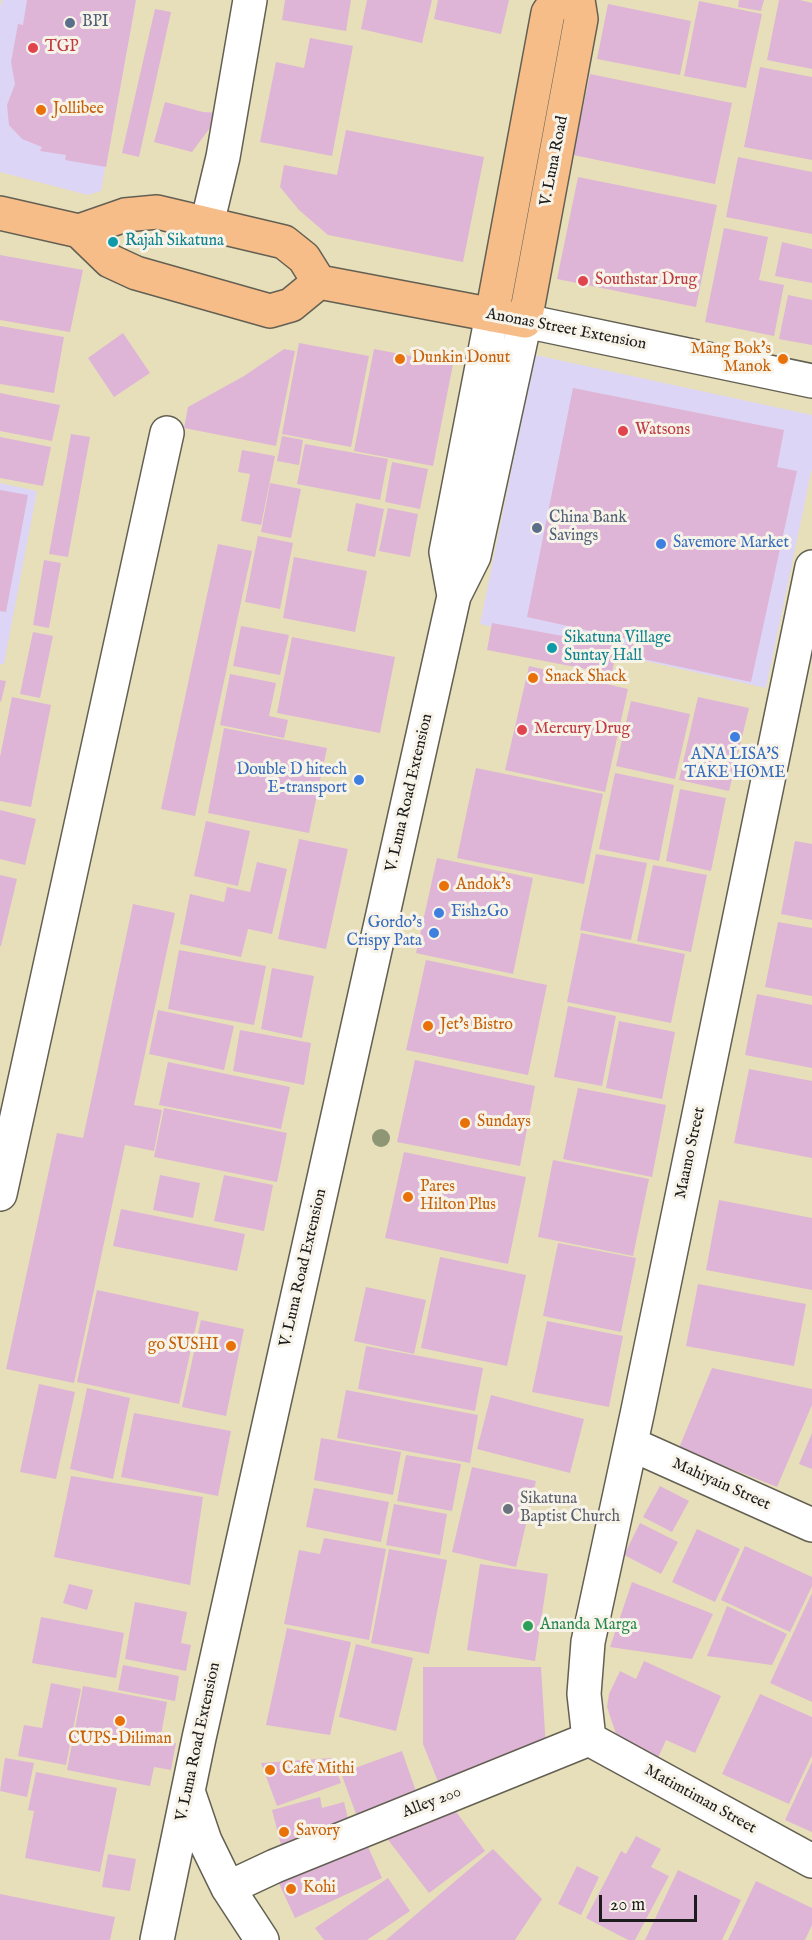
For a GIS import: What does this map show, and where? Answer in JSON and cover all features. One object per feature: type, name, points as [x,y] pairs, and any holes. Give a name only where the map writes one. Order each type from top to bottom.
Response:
[{"type":"main road","name":"V. Luna Road","points":[[492,315],[548,13],[557,0]]},
{"type":"main road","name":"V. Luna Road","points":[[525,321],[581,19],[578,0]]},
{"type":"main road","points":[[0,213],[79,231],[110,261],[136,273],[270,311],[291,306],[319,282],[304,258],[284,242],[157,212],[125,215],[79,231]]},
{"type":"main road","name":"Anonas Street Extension","points":[[319,282],[525,321]]},
{"type":"street","points":[[207,224],[223,157],[250,0]]},
{"type":"street","name":"V. Luna Road Extension","points":[[454,596],[446,552],[492,315]]},
{"type":"street","name":"V. Luna Road Extension","points":[[157,1940],[188,1791],[454,596],[474,556],[525,321]]},
{"type":"street","name":"Anonas Street Extension","points":[[525,321],[812,381]]},
{"type":"street","points":[[0,1194],[167,432]]},
{"type":"street","name":"Maamo Street","points":[[589,1739],[584,1694],[588,1642],[812,567]]},
{"type":"street","name":"Mahiyain Street","points":[[631,1444],[812,1525]]},
{"type":"street","name":"Matimtiman Street","points":[[589,1739],[812,1861]]},
{"type":"street","name":"Alley 200","points":[[228,1888],[275,1866],[589,1739]]},
{"type":"street","points":[[188,1791],[205,1841],[228,1888],[262,1940]]},
{"type":"shaded area","points":[[2,0],[136,0],[101,191],[88,195],[0,172],[0,7]]},
{"type":"shaded area","name":"Savemore Market","points":[[535,355],[812,415],[812,468],[766,688],[480,624]]},
{"type":"shaded area","points":[[0,483],[37,491],[4,664],[0,664]]},
{"type":"building","points":[[27,0],[136,0],[106,167],[65,160],[66,155],[40,151],[42,147],[22,139],[9,125],[7,105],[15,84],[11,62],[18,24],[23,25]]},
{"type":"building","points":[[285,0],[351,0],[346,31],[282,20]]},
{"type":"building","points":[[367,0],[432,0],[422,43],[361,29]]},
{"type":"building","points":[[438,0],[509,0],[501,34],[434,19]]},
{"type":"building","points":[[739,0],[764,0],[761,11],[738,7]]},
{"type":"building","points":[[779,0],[800,0],[812,3],[812,69],[767,60]]},
{"type":"building","points":[[699,1],[762,14],[746,88],[684,76]]},
{"type":"building","points":[[608,4],[691,21],[680,75],[597,59]]},
{"type":"building","points":[[155,9],[171,12],[139,157],[122,153]]},
{"type":"building","points":[[310,38],[353,46],[332,156],[260,142],[276,62],[304,68]]},
{"type":"building","points":[[760,67],[812,77],[812,160],[744,147]]},
{"type":"building","points":[[590,74],[732,103],[715,184],[573,155]]},
{"type":"building","points":[[165,102],[203,112],[221,113],[192,152],[154,142]]},
{"type":"building","points":[[346,130],[484,157],[463,262],[328,235],[299,210],[280,187],[284,165],[337,175]]},
{"type":"building","points":[[738,157],[812,172],[812,234],[726,217]]},
{"type":"building","points":[[578,177],[717,205],[696,307],[557,279]]},
{"type":"building","points":[[724,228],[768,237],[759,280],[784,285],[774,336],[705,322]]},
{"type":"building","points":[[782,242],[812,249],[812,283],[775,276]]},
{"type":"building","points":[[0,255],[83,270],[70,332],[0,320]]},
{"type":"building","points":[[788,295],[812,300],[812,345],[779,339]]},
{"type":"building","points":[[0,326],[64,337],[54,393],[0,384]]},
{"type":"building","points":[[123,333],[150,373],[114,397],[88,358]]},
{"type":"building","points":[[299,343],[369,356],[351,447],[282,434]]},
{"type":"building","points":[[284,349],[295,351],[276,446],[184,428],[188,407],[244,376]]},
{"type":"building","points":[[374,349],[453,364],[433,466],[354,451]]},
{"type":"building","name":"Savemore Market","points":[[573,388],[784,430],[777,467],[797,471],[751,682],[624,655],[627,639],[527,617]]},
{"type":"building","points":[[0,393],[60,405],[52,441],[0,431]]},
{"type":"building","points":[[71,434],[90,437],[68,557],[49,554]]},
{"type":"building","points":[[282,436],[303,440],[299,465],[277,461]]},
{"type":"building","points":[[0,437],[51,447],[43,486],[0,478]]},
{"type":"building","points":[[305,444],[388,459],[380,500],[297,484]]},
{"type":"building","points":[[242,450],[275,456],[261,525],[241,521],[250,474],[238,472]]},
{"type":"building","points":[[392,462],[428,469],[420,509],[385,502]]},
{"type":"building","points":[[270,483],[301,489],[291,538],[261,532]]},
{"type":"building","points":[[0,490],[28,495],[6,612],[0,611]]},
{"type":"building","points":[[356,503],[384,509],[375,557],[347,551]]},
{"type":"building","points":[[388,508],[418,514],[410,557],[379,551]]},
{"type":"building","points":[[258,536],[293,543],[280,609],[245,602]]},
{"type":"building","points":[[218,544],[252,551],[195,816],[161,809]]},
{"type":"building","points":[[294,557],[367,571],[355,632],[283,618]]},
{"type":"building","points":[[44,560],[61,563],[49,628],[33,625]]},
{"type":"building","name":"Sikatuna Village Suntay Hall","points":[[492,623],[617,646],[612,674],[487,650]]},
{"type":"building","points":[[241,626],[289,635],[280,675],[233,666]]},
{"type":"building","points":[[33,632],[53,636],[40,698],[20,694]]},
{"type":"building","points":[[292,637],[395,657],[380,733],[277,713]]},
{"type":"building","points":[[529,666],[628,689],[605,792],[505,770]]},
{"type":"building","points":[[230,674],[276,683],[269,716],[288,720],[284,738],[220,725]]},
{"type":"building","points":[[0,680],[6,681],[1,702],[0,701]]},
{"type":"building","points":[[12,697],[51,705],[31,807],[0,801],[0,757]]},
{"type":"building","points":[[698,697],[749,708],[729,791],[679,780]]},
{"type":"building","points":[[631,701],[690,714],[675,779],[616,766]]},
{"type":"building","points":[[224,728],[327,748],[309,833],[208,813]]},
{"type":"building","points":[[476,768],[603,794],[584,884],[457,858]]},
{"type":"building","points":[[615,773],[674,785],[659,861],[599,849]]},
{"type":"building","points":[[680,789],[726,798],[711,871],[666,861]]},
{"type":"building","points":[[0,810],[36,819],[25,865],[0,859]]},
{"type":"building","points":[[206,821],[250,831],[238,886],[194,876]]},
{"type":"building","points":[[299,839],[348,849],[326,949],[278,939]]},
{"type":"building","points":[[795,841],[812,844],[812,920],[781,914]]},
{"type":"building","points":[[596,854],[647,863],[631,940],[580,930]]},
{"type":"building","points":[[437,858],[533,878],[513,974],[416,953]]},
{"type":"building","points":[[257,862],[287,869],[272,934],[248,929],[241,957],[180,944],[190,894],[224,902],[227,887],[250,892]]},
{"type":"building","points":[[653,865],[707,875],[691,952],[637,941]]},
{"type":"building","points":[[0,875],[17,879],[1,946],[0,946]]},
{"type":"building","points":[[133,904],[175,913],[134,1105],[162,1110],[154,1151],[125,1145],[74,1383],[6,1369],[57,1133],[83,1138]]},
{"type":"building","points":[[778,922],[812,928],[812,996],[765,987]]},
{"type":"building","points":[[581,933],[685,954],[671,1023],[567,1002]]},
{"type":"building","points":[[179,950],[266,966],[254,1025],[168,1009]]},
{"type":"building","points":[[426,960],[547,985],[528,1075],[406,1050]]},
{"type":"building","points":[[272,968],[314,976],[302,1038],[261,1029]]},
{"type":"building","points":[[757,994],[812,1005],[812,1068],[745,1055]]},
{"type":"building","points":[[568,1006],[616,1016],[602,1086],[554,1077]]},
{"type":"building","points":[[158,1010],[234,1026],[224,1070],[149,1054]]},
{"type":"building","points":[[619,1021],[675,1032],[662,1099],[606,1088]]},
{"type":"building","points":[[240,1030],[311,1043],[304,1085],[233,1071]]},
{"type":"building","name":"Sundays","points":[[415,1060],[535,1086],[520,1166],[397,1142]]},
{"type":"building","points":[[168,1062],[290,1087],[281,1129],[159,1105]]},
{"type":"building","points":[[749,1069],[812,1081],[812,1158],[734,1143]]},
{"type":"building","points":[[578,1088],[666,1105],[652,1177],[563,1159]]},
{"type":"building","points":[[164,1108],[287,1133],[277,1182],[154,1157]]},
{"type":"building","points":[[404,1152],[526,1177],[508,1264],[385,1238]]},
{"type":"building","points":[[553,1160],[649,1179],[633,1256],[538,1237]]},
{"type":"building","points":[[160,1175],[200,1183],[193,1218],[153,1210]]},
{"type":"building","points":[[224,1175],[273,1185],[264,1231],[214,1221]]},
{"type":"building","points":[[719,1200],[812,1218],[812,1290],[706,1270]]},
{"type":"building","points":[[121,1209],[245,1234],[237,1271],[113,1246]]},
{"type":"building","points":[[558,1243],[636,1258],[621,1332],[543,1316]]},
{"type":"building","points":[[440,1257],[526,1275],[507,1366],[421,1348]]},
{"type":"building","points":[[698,1284],[806,1304],[794,1366],[686,1346]]},
{"type":"building","points":[[366,1287],[426,1300],[414,1354],[354,1341]]},
{"type":"building","points":[[97,1290],[199,1312],[179,1404],[77,1382]]},
{"type":"building","points":[[201,1320],[244,1329],[226,1416],[182,1407]]},
{"type":"building","points":[[547,1321],[623,1336],[609,1407],[532,1392]]},
{"type":"building","points":[[366,1346],[483,1368],[475,1411],[358,1389]]},
{"type":"building","points":[[712,1368],[812,1389],[812,1405],[777,1487],[679,1448]]},
{"type":"building","points":[[39,1384],[75,1392],[56,1479],[20,1472]]},
{"type":"building","points":[[87,1388],[130,1398],[113,1479],[70,1469]]},
{"type":"building","points":[[346,1390],[478,1415],[470,1463],[337,1438]]},
{"type":"building","points":[[491,1395],[584,1419],[570,1473],[477,1449]]},
{"type":"building","points":[[134,1413],[231,1431],[218,1496],[121,1477]]},
{"type":"building","points":[[812,1433],[812,1469],[799,1464]]},
{"type":"building","points":[[321,1438],[401,1452],[393,1495],[314,1480]]},
{"type":"building","points":[[406,1455],[461,1464],[452,1511],[397,1501]]},
{"type":"building","points":[[472,1467],[536,1481],[516,1567],[452,1552]]},
{"type":"building","points":[[71,1476],[203,1497],[190,1585],[54,1557]]},
{"type":"building","points":[[660,1486],[689,1501],[672,1532],[643,1517]]},
{"type":"building","points":[[314,1488],[389,1502],[381,1542],[306,1527]]},
{"type":"building","points":[[394,1504],[447,1514],[440,1555],[386,1545]]},
{"type":"building","points":[[640,1523],[678,1542],[661,1574],[624,1555]]},
{"type":"building","points":[[697,1529],[740,1549],[715,1602],[672,1582]]},
{"type":"building","points":[[324,1538],[386,1549],[369,1640],[284,1624],[299,1550],[320,1554]]},
{"type":"building","points":[[745,1546],[812,1577],[812,1586],[790,1632],[721,1600]]},
{"type":"building","points":[[389,1549],[447,1560],[429,1654],[371,1643]]},
{"type":"building","points":[[480,1564],[548,1574],[535,1661],[467,1650]]},
{"type":"building","points":[[632,1582],[713,1614],[692,1659],[610,1647]]},
{"type":"building","points":[[69,1584],[93,1590],[87,1610],[63,1603]]},
{"type":"building","points":[[812,1593],[812,1702],[770,1683]]},
{"type":"building","points":[[135,1602],[187,1612],[181,1643],[191,1645],[186,1671],[125,1659]]},
{"type":"building","points":[[727,1606],[787,1634],[772,1665],[707,1656]]},
{"type":"building","points":[[41,1617],[124,1633],[116,1678],[32,1663]]},
{"type":"building","points":[[287,1628],[351,1642],[330,1735],[266,1725]]},
{"type":"building","points":[[356,1644],[413,1658],[396,1731],[339,1717]]},
{"type":"building","points":[[644,1661],[721,1696],[695,1753],[666,1740],[658,1758],[624,1742],[616,1734],[607,1707],[609,1694],[620,1671],[636,1679]]},
{"type":"building","points":[[123,1665],[179,1676],[175,1701],[118,1690]]},
{"type":"building","points":[[423,1667],[541,1667],[546,1749],[443,1794],[423,1744]]},
{"type":"building","points":[[51,1683],[81,1689],[66,1765],[18,1756],[24,1725],[42,1728]]},
{"type":"building","name":"CUPS-Diliman","points":[[83,1686],[167,1702],[160,1740],[176,1743],[171,1770],[154,1767],[150,1786],[67,1770]]},
{"type":"building","points":[[760,1694],[812,1717],[812,1755],[789,1804],[722,1774]]},
{"type":"building","points":[[402,1751],[420,1803],[360,1825],[341,1773]]},
{"type":"building","points":[[5,1758],[34,1763],[27,1797],[0,1791]]},
{"type":"building","points":[[332,1758],[341,1783],[277,1806],[261,1763]]},
{"type":"building","points":[[812,1762],[812,1832],[785,1820]]},
{"type":"building","points":[[36,1772],[117,1788],[100,1872],[25,1858],[34,1811],[28,1810]]},
{"type":"building","points":[[320,1797],[322,1808],[344,1802],[351,1831],[282,1849],[272,1810]]},
{"type":"building","points":[[446,1798],[485,1851],[429,1893],[382,1832]]},
{"type":"building","points":[[636,1836],[661,1849],[651,1867],[669,1876],[635,1940],[628,1940],[586,1918],[621,1851],[626,1854]]},
{"type":"building","points":[[364,1838],[382,1878],[295,1918],[277,1879]]},
{"type":"building","points":[[493,1849],[542,1899],[515,1940],[386,1940]]},
{"type":"building","points":[[108,1854],[136,1859],[130,1891],[102,1887]]},
{"type":"building","points":[[577,1866],[599,1877],[581,1915],[558,1904]]},
{"type":"building","points":[[678,1870],[741,1900],[722,1940],[645,1940]]},
{"type":"building","points":[[388,1878],[410,1911],[367,1940],[324,1940],[315,1928]]},
{"type":"building","points":[[756,1881],[812,1908],[812,1925],[805,1940],[728,1940]]},
{"type":"building","points":[[0,1894],[115,1917],[110,1940],[0,1940]]},
{"type":"place","name":"BPI","points":[[70,23]]},
{"type":"place","name":"TGP","points":[[33,48]]},
{"type":"place","name":"Jollibee","points":[[41,110]]},
{"type":"place","name":"Rajah Sikatuna","points":[[113,242]]},
{"type":"place","name":"Southstar Drug","points":[[583,281]]},
{"type":"place","name":"Dunkin Donut","points":[[400,359]]},
{"type":"place","name":"Mang Bok's Manok","points":[[783,359]]},
{"type":"place","name":"Watsons","points":[[623,431]]},
{"type":"place","name":"China Bank Savings","points":[[537,528]]},
{"type":"place","name":"Savemore Market","points":[[661,544]]},
{"type":"place","name":"Sikatuna Village Suntay Hall","points":[[552,648]]},
{"type":"place","name":"Snack Shack","points":[[533,678]]},
{"type":"place","name":"Mercury Drug","points":[[522,730]]},
{"type":"place","name":"ANA LISA'S TAKE HOME","points":[[735,737]]},
{"type":"place","name":"Double D hitech E-transport","points":[[359,780]]},
{"type":"place","name":"Andok's","points":[[444,886]]},
{"type":"place","name":"Fish2Go","points":[[439,913]]},
{"type":"place","name":"Gordo's Crispy Pata","points":[[434,933]]},
{"type":"place","name":"Jet's Bistro","points":[[428,1026]]},
{"type":"place","name":"Sundays","points":[[465,1123]]},
{"type":"place","name":"Pares Hilton Plus","points":[[408,1197]]},
{"type":"place","name":"go SUSHI","points":[[231,1346]]},
{"type":"place","name":"Sikatuna Baptist Church","points":[[508,1509]]},
{"type":"place","name":"Ananda Marga","points":[[528,1626]]},
{"type":"place","name":"CUPS-Diliman","points":[[120,1721]]},
{"type":"place","name":"Cafe Mithi","points":[[270,1770]]},
{"type":"place","name":"Savory","points":[[284,1832]]},
{"type":"place","name":"Kohi","points":[[291,1889]]}]
